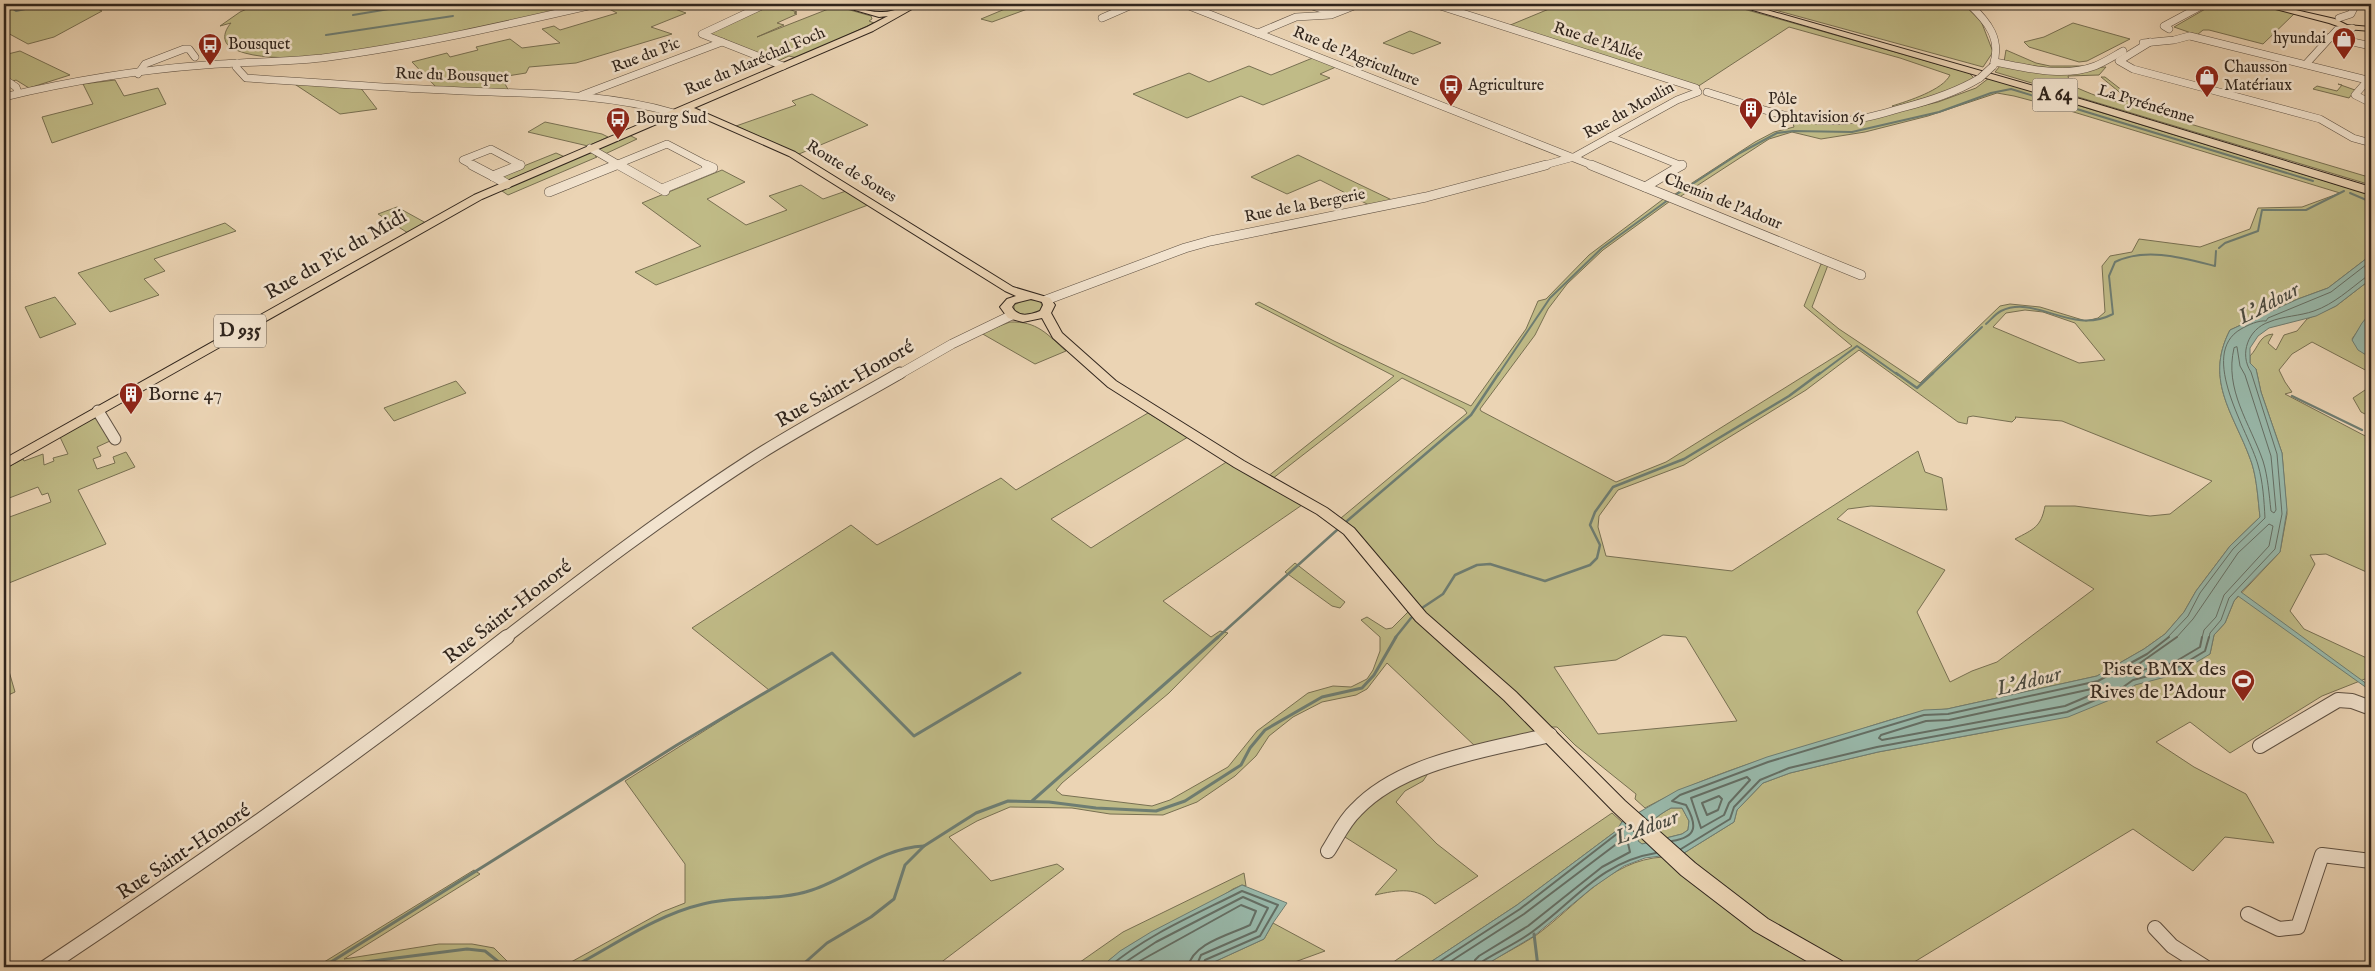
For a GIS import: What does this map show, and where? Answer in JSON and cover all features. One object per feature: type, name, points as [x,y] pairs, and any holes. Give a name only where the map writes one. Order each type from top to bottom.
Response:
[{"type":"highway","name":"La Pyrénéenne","points":[[1737,4],[2074,101],[2371,190]]},
{"type":"highway","name":"La Pyrénéenne","points":[[1748,4],[2086,101],[2371,190]]},
{"type":"main road","points":[[838,4],[882,18]]},
{"type":"main road","name":"Rue du Maréchal Foch","points":[[478,197],[688,108],[783,66],[882,18],[904,12],[917,4]]},
{"type":"main road","points":[[2260,4],[2335,22],[2363,26]]},
{"type":"main road","points":[[2269,4],[2335,22]]},
{"type":"main road","name":"Route de Soues","points":[[688,108],[810,163],[876,208],[942,245],[990,278],[1014,292],[1031,295]]},
{"type":"main road","name":"Rue du Pic du Midi","points":[[4,465],[478,197]]},
{"type":"main road","name":"Route de Soues","points":[[990,278],[1003,291],[1010,309]]},
{"type":"main road","points":[[1027,319],[1045,313],[1049,305],[1046,300],[1031,295],[1017,297],[1010,309],[1027,319],[1057,335],[1112,384],[1137,401],[1239,464],[1322,511],[1349,531],[1408,604],[1510,696],[1619,806],[1688,869],[1761,925],[1835,967]]},
{"type":"main road","points":[[1045,313],[1057,335]]},
{"type":"street","points":[[4,97],[18,92],[58,84],[138,74],[237,63],[320,58],[372,51],[492,28],[598,4]]},
{"type":"street","points":[[766,4],[702,34],[783,66]]},
{"type":"street","points":[[1102,18],[1134,4]]},
{"type":"street","name":"Rue de l'Agriculture","points":[[1184,4],[1574,157]]},
{"type":"street","points":[[1306,4],[1336,13]]},
{"type":"street","points":[[1258,33],[1296,17],[1327,16],[1357,4]]},
{"type":"street","name":"Rue de l'Allée","points":[[1434,4],[1697,90],[1705,88],[1707,92],[1788,116],[1816,121],[1844,121],[1931,101],[1966,88],[1980,78],[1994,64]]},
{"type":"street","points":[[1969,4],[1987,22],[1995,34],[1998,45],[1994,64],[2038,69],[2077,70],[2092,67],[2133,46],[2174,34],[2190,36],[2369,80],[2355,95],[2371,103]]},
{"type":"street","points":[[2190,36],[2174,34],[2164,26],[2205,4]]},
{"type":"street","points":[[2306,64],[2330,37],[2335,22],[2350,14],[2356,4]]},
{"type":"street","points":[[2350,14],[2363,26]]},
{"type":"street","points":[[2330,37],[2371,46]]},
{"type":"street","name":"Rue du Pic","points":[[580,95],[722,42]]},
{"type":"street","points":[[2150,42],[2119,61],[2133,69],[2326,121],[2353,138],[2371,143]]},
{"type":"street","points":[[138,74],[145,64],[184,49],[189,49],[195,57]]},
{"type":"street","name":"Rue du Bousquet","points":[[237,63],[236,67],[246,78],[474,92],[580,95],[635,103],[674,113]]},
{"type":"street","points":[[4,79],[16,87],[18,92]]},
{"type":"street","name":"Rue du Moulin","points":[[1574,157],[1697,90]]},
{"type":"street","points":[[1610,137],[1683,166],[1645,187]]},
{"type":"street","points":[[549,192],[617,163],[669,144],[713,168],[664,190],[617,163],[590,148]]},
{"type":"street","points":[[493,176],[521,165],[491,149],[463,160],[507,184]]},
{"type":"street","name":"Chemin de l'Adour","points":[[1574,157],[1861,275]]},
{"type":"street","name":"Rue de la Bergerie","points":[[1046,300],[1184,248],[1426,197],[1574,157]]},
{"type":"street","name":"Rue Saint-Honoré","points":[[46,967],[288,804],[410,712],[552,600],[683,505],[760,454],[986,326],[1010,309]]},
{"type":"street","points":[[98,411],[115,439]]},
{"type":"street","points":[[2260,746],[2338,700],[2352,700],[2371,708]]},
{"type":"street","points":[[1328,851],[1356,808],[1397,780],[1430,766],[1550,735]]},
{"type":"street","points":[[2248,914],[2284,932],[2298,927],[2322,855],[2371,861]]},
{"type":"street","points":[[2155,928],[2172,946],[2206,967]]},
{"type":"shaded area","points":[[4,4],[86,4],[102,11],[54,37],[28,44],[4,31]]},
{"type":"shaded area","points":[[258,4],[591,4],[461,34],[407,44],[353,53],[303,57],[262,56],[232,48],[226,43],[225,36],[231,23],[220,26],[240,12]]},
{"type":"shaded area","points":[[689,4],[675,9],[686,13],[651,27],[672,34],[576,63],[529,67],[526,73],[501,77],[509,91],[437,88],[412,62],[447,53],[450,57],[478,50],[476,47],[510,39],[522,48],[560,43],[542,29],[554,26],[560,30],[617,13],[601,5]]},
{"type":"shaded area","points":[[769,4],[785,4],[782,7],[797,12],[794,13],[797,14],[777,23],[784,25],[757,37],[836,6],[871,16],[872,19],[869,21],[874,23],[797,58],[789,56],[778,61],[708,33]]},
{"type":"shaded area","points":[[1017,4],[1041,4],[992,22],[981,19]]},
{"type":"shaded area","points":[[1561,4],[1726,4],[1969,73],[1975,79],[1956,89],[1894,107],[1892,106],[1933,90],[1950,75],[1900,58],[1789,27],[1697,87],[1508,26]]},
{"type":"shaded area","points":[[1753,4],[1963,4],[1981,21],[1993,52],[1983,67]]},
{"type":"shaded area","points":[[2214,4],[2254,4],[2295,13],[2263,44],[2209,30],[2203,30],[2197,35],[2174,27]]},
{"type":"shaded area","points":[[2073,23],[2130,39],[2087,61],[2079,62],[2029,47],[2024,42],[2044,37]]},
{"type":"shaded area","points":[[1410,31],[1441,43],[1413,54],[1383,43]]},
{"type":"shaded area","points":[[2006,50],[2036,63],[2050,66],[2086,66],[2058,69],[2004,62]]},
{"type":"shaded area","points":[[20,51],[70,75],[29,88],[16,80],[4,84],[4,55]]},
{"type":"shaded area","points":[[1315,57],[1338,66],[1320,74],[1330,78],[1263,105],[1241,96],[1187,118],[1133,94],[1189,73],[1209,82],[1249,66],[1271,75]]},
{"type":"shaded area","points":[[2000,66],[2030,70],[2106,67],[2099,75],[2068,76],[2070,85],[2108,100],[2124,102],[2129,100],[2101,77],[2105,77],[2150,112],[2365,176],[2371,178],[2371,185],[1995,72]]},
{"type":"shaded area","points":[[1989,78],[2371,195],[2371,255],[2328,288],[2298,299],[2230,330],[2223,349],[2220,366],[2221,383],[2231,414],[2252,464],[2260,517],[2230,546],[2196,591],[2184,612],[2165,634],[2144,649],[2097,676],[1891,720],[1739,767],[1668,796],[1645,808],[1635,799],[1636,794],[1575,745],[1557,727],[1549,727],[1451,642],[1341,518],[1467,413],[1464,409],[1402,378],[1272,479],[1267,477],[1394,376],[1255,304],[1259,302],[1334,341],[1471,406],[1526,329],[1538,301],[1546,299],[1589,255],[1666,197],[1673,199],[1603,250],[1567,284],[1548,309],[1535,335],[1480,409],[1616,482],[1666,462],[1852,346],[1804,306],[1821,264],[1828,265],[1812,307],[1839,329],[1920,383],[2000,306],[2010,304],[2040,307],[2086,321],[2098,318],[2105,312],[2102,266],[2110,256],[2132,252],[2139,239],[2200,247],[2250,229],[2258,208],[2302,207],[2340,193],[2067,110],[1997,93],[1928,116],[1865,132],[1821,139],[1792,132],[1769,139],[1678,198],[1672,196],[1755,142],[1774,132],[1794,127],[1792,120],[1847,124],[1938,102],[1976,88]],"holes":[[[2025,310],[2043,312],[2075,323],[2105,360],[2079,363],[1993,327],[2006,313]],[[1859,350],[1958,422],[1967,424],[1968,417],[1973,416],[2012,422],[2015,417],[2062,421],[2212,481],[2170,514],[2150,516],[2075,506],[2045,506],[2036,527],[2015,539],[2094,589],[1997,662],[1972,671],[1950,682],[1917,612],[1945,570],[1837,519],[1848,509],[1871,506],[1947,510],[1942,478],[1925,472],[1918,451],[1732,571],[1606,556],[1598,527],[1599,516],[1618,490],[1684,465],[1806,390]],[[1663,635],[1686,637],[1737,721],[1598,734],[1554,667],[1616,660]]]},
{"type":"shaded area","points":[[115,80],[124,96],[158,88],[166,104],[52,143],[42,117],[93,104],[83,84]]},
{"type":"shaded area","points":[[293,83],[360,87],[377,109],[340,114]]},
{"type":"shaded area","points":[[2342,85],[2355,90],[2349,98],[2313,89],[2317,86],[2337,91]]},
{"type":"shaded area","points":[[812,94],[868,125],[799,154],[736,126],[796,105],[792,101]]},
{"type":"shaded area","points":[[545,122],[602,134],[608,137],[588,146],[528,132]]},
{"type":"shaded area","points":[[629,135],[637,139],[605,154],[597,150]]},
{"type":"shaded area","points":[[591,152],[597,154],[595,156],[597,157],[508,195],[499,189]]},
{"type":"shaded area","points":[[556,153],[565,157],[508,181],[499,176]]},
{"type":"shaded area","points":[[1298,155],[1394,201],[1371,206],[1320,180],[1287,194],[1251,177]]},
{"type":"shaded area","points":[[722,170],[745,182],[707,199],[746,225],[787,210],[769,196],[801,185],[823,199],[846,191],[868,205],[656,285],[635,272],[701,246],[642,203]]},
{"type":"shaded area","points":[[397,207],[426,223],[408,233],[378,214]]},
{"type":"shaded area","points":[[225,223],[236,231],[154,259],[165,271],[144,279],[159,295],[110,312],[78,273]]},
{"type":"shaded area","points":[[2371,279],[2371,312],[2352,339],[2371,358],[2371,373],[2312,342],[2292,354],[2279,370],[2292,392],[2285,394],[2371,439],[2371,574],[2326,554],[2310,555],[2315,564],[2290,611],[2304,629],[2371,660],[2371,683],[2365,679],[2322,696],[2230,753],[2190,722],[2156,742],[2194,767],[2246,794],[2274,843],[2225,837],[2193,871],[2133,829],[1906,967],[1846,967],[1773,925],[1726,889],[1684,853],[1734,822],[1737,810],[1763,783],[1790,773],[1878,752],[1998,730],[2122,695],[2135,685],[2210,654],[2214,635],[2225,623],[2234,601],[2280,552],[2287,514],[2282,453],[2261,392],[2256,369],[2250,363],[2250,356],[2262,339],[2268,335],[2273,334],[2268,343],[2276,350],[2284,335],[2297,331],[2307,319],[2336,306]]},
{"type":"shaded area","points":[[55,297],[76,324],[40,338],[25,307]]},
{"type":"shaded area","points":[[1026,299],[1040,301],[1043,307],[1030,315],[1014,311],[1014,305]]},
{"type":"shaded area","points":[[1010,322],[1035,326],[1066,351],[1035,364],[981,333]]},
{"type":"shaded area","points":[[456,381],[466,393],[394,421],[384,408]]},
{"type":"shaded area","points":[[2365,390],[2371,390],[2371,417],[2361,412],[2353,398]]},
{"type":"shaded area","points":[[1148,413],[1188,437],[1051,519],[1091,548],[1228,461],[1302,505],[1163,601],[1211,637],[1220,631],[1228,633],[1169,693],[1062,783],[1056,790],[1062,795],[1152,806],[1170,800],[1228,767],[1257,731],[1308,693],[1333,686],[1351,687],[1367,679],[1373,670],[1380,651],[1380,637],[1361,620],[1367,617],[1386,629],[1392,628],[1409,611],[1541,732],[1476,747],[1387,663],[1367,689],[1356,695],[1322,702],[1293,717],[1269,736],[1256,756],[1235,776],[1197,802],[1163,815],[1110,814],[1072,808],[1010,807],[977,821],[949,837],[991,881],[1057,864],[1064,869],[935,967],[562,967],[662,912],[685,903],[685,864],[625,781],[769,690],[692,628],[851,525],[877,545],[1001,478],[1016,490]]},
{"type":"shaded area","points":[[96,417],[110,441],[97,447],[101,456],[93,459],[97,469],[115,463],[113,457],[126,452],[135,467],[78,490],[106,544],[4,585],[4,536],[8,534],[4,526],[4,519],[51,502],[48,493],[42,495],[38,487],[4,500],[4,469],[23,459],[24,461],[43,454],[44,465],[54,461],[53,458],[68,454],[60,437]]},
{"type":"shaded area","points":[[1295,563],[1345,602],[1340,608],[1332,606],[1285,572]]},
{"type":"shaded area","points":[[4,654],[15,692],[4,697]]},
{"type":"shaded area","points":[[1422,766],[1427,775],[1423,781],[1405,791],[1396,802],[1437,844],[1478,876],[1435,904],[1421,894],[1414,892],[1399,891],[1375,895],[1397,870],[1337,832]]},
{"type":"shaded area","points":[[1671,808],[1682,808],[1689,821],[1688,830],[1682,834],[1642,844],[1638,841],[1643,830],[1652,821]]},
{"type":"shaded area","points":[[1612,813],[1622,822],[1616,831],[1517,905],[1423,967],[1386,967]]},
{"type":"shaded area","points":[[1663,857],[1765,934],[1822,967],[1482,967],[1535,936],[1594,886],[1610,875],[1626,866],[1644,860]]},
{"type":"shaded area","points":[[474,870],[480,874],[344,959],[439,944],[472,944],[494,948],[513,967],[316,967]]},
{"type":"shaded area","points":[[1244,873],[1246,886],[1242,885],[1233,889],[1132,944],[1101,967],[1073,967],[1123,932]]},
{"type":"shaded area","points":[[1273,923],[1325,951],[1281,967],[1203,967],[1264,939]]},
{"type":"water","points":[[2371,255],[2371,279],[2336,306],[2316,316],[2269,328],[2258,336],[2250,348],[2250,363],[2256,369],[2261,392],[2282,453],[2287,510],[2280,552],[2241,592],[2371,687],[2371,691],[2238,596],[2225,623],[2214,635],[2210,654],[2177,674],[2135,685],[2122,695],[2068,717],[1878,752],[1790,773],[1763,783],[1737,810],[1734,822],[1684,853],[1645,858],[1624,866],[1592,888],[1534,936],[1482,967],[1423,967],[1517,905],[1616,831],[1622,822],[1678,790],[1767,757],[1924,710],[1947,709],[2097,676],[2144,649],[2165,634],[2184,612],[2196,591],[2230,546],[2260,517],[2252,464],[2231,414],[2221,383],[2220,366],[2223,349],[2230,330],[2298,299],[2328,288]],"holes":[[[1671,808],[1682,808],[1689,821],[1688,830],[1682,834],[1642,844],[1638,841],[1643,830],[1656,818]]]},
{"type":"water","points":[[2371,312],[2371,358],[2358,350],[2352,340]]},
{"type":"water","points":[[1242,885],[1287,903],[1264,939],[1203,967],[1101,967],[1120,951],[1151,932]]},
{"type":"waterway","points":[[4,7],[17,4]]},
{"type":"waterway","points":[[9,6],[16,11],[49,4]]},
{"type":"waterway","points":[[353,15],[407,6],[454,4]]},
{"type":"waterway","points":[[326,35],[453,16]]},
{"type":"waterway","points":[[1674,196],[1740,153],[1777,133],[1793,131],[1852,132],[1939,112],[1991,93],[2011,89],[2313,181]]},
{"type":"waterway","points":[[2219,248],[2225,243],[2258,231],[2262,210],[2306,210],[2344,191]]},
{"type":"waterway","points":[[2350,193],[2371,202]]},
{"type":"waterway","points":[[1498,375],[1550,298],[1602,248],[1668,200]]},
{"type":"waterway","points":[[1986,324],[1999,312],[2014,307],[2027,307],[2068,318],[2098,319],[2113,314],[2109,276],[2115,262],[2139,255],[2165,255],[2215,266],[2216,251]]},
{"type":"waterway","points":[[1931,375],[1982,327]]},
{"type":"waterway","points":[[1818,375],[1857,346],[1898,375]]},
{"type":"waterway","points":[[1347,521],[1471,415],[1499,373]]},
{"type":"waterway","points":[[1422,608],[1443,594],[1455,575],[1477,565],[1490,564],[1545,581],[1590,565],[1597,558],[1600,545],[1590,525],[1595,512],[1613,487],[1684,459],[1789,396],[1820,373]]},
{"type":"waterway","points":[[1896,373],[1917,388],[1933,373]]},
{"type":"waterway","points":[[2292,396],[2362,430]]},
{"type":"waterway","points":[[1217,638],[1337,530]]},
{"type":"waterway","points":[[1395,638],[1411,618]]},
{"type":"waterway","points":[[1032,801],[1218,637]]},
{"type":"waterway","points":[[924,846],[976,813],[1008,801],[1049,802],[1096,808],[1156,811],[1185,801],[1241,765],[1250,748],[1265,730],[1322,697],[1362,688],[1374,675],[1396,637]]},
{"type":"waterway","points":[[323,967],[677,745],[832,653],[914,736],[1020,673]]},
{"type":"waterway","points":[[573,967],[636,931],[686,909],[716,901],[799,894],[826,884],[880,857],[908,848],[924,846]]},
{"type":"waterway","points":[[800,967],[827,943],[871,917],[894,899],[905,865],[924,846]]},
{"type":"waterway","points":[[1534,934],[1538,967]]},
{"type":"waterway","points":[[325,967],[467,949],[485,951],[505,967]]},
{"type":"place","name":"hyundai","points":[[2344,60]]},
{"type":"place","name":"Bousquet","points":[[210,66]]},
{"type":"place","name":"Chausson Matériaux","points":[[2207,98]]},
{"type":"place","name":"Agriculture","points":[[1451,107]]},
{"type":"place","name":"Pôle Ophtavision 65","points":[[1751,130]]},
{"type":"place","name":"Bourg Sud","points":[[618,140]]},
{"type":"place","name":"Borne 47","points":[[131,415]]},
{"type":"place","name":"Piste BMX des Rives de l'Adour","points":[[2243,702]]},
{"type":"water label","name":"L'Adour","points":[[2269,304]]},
{"type":"water label","name":"L'Adour","points":[[2029,682]]},
{"type":"water label","name":"L'Adour","points":[[1647,828]]}]
